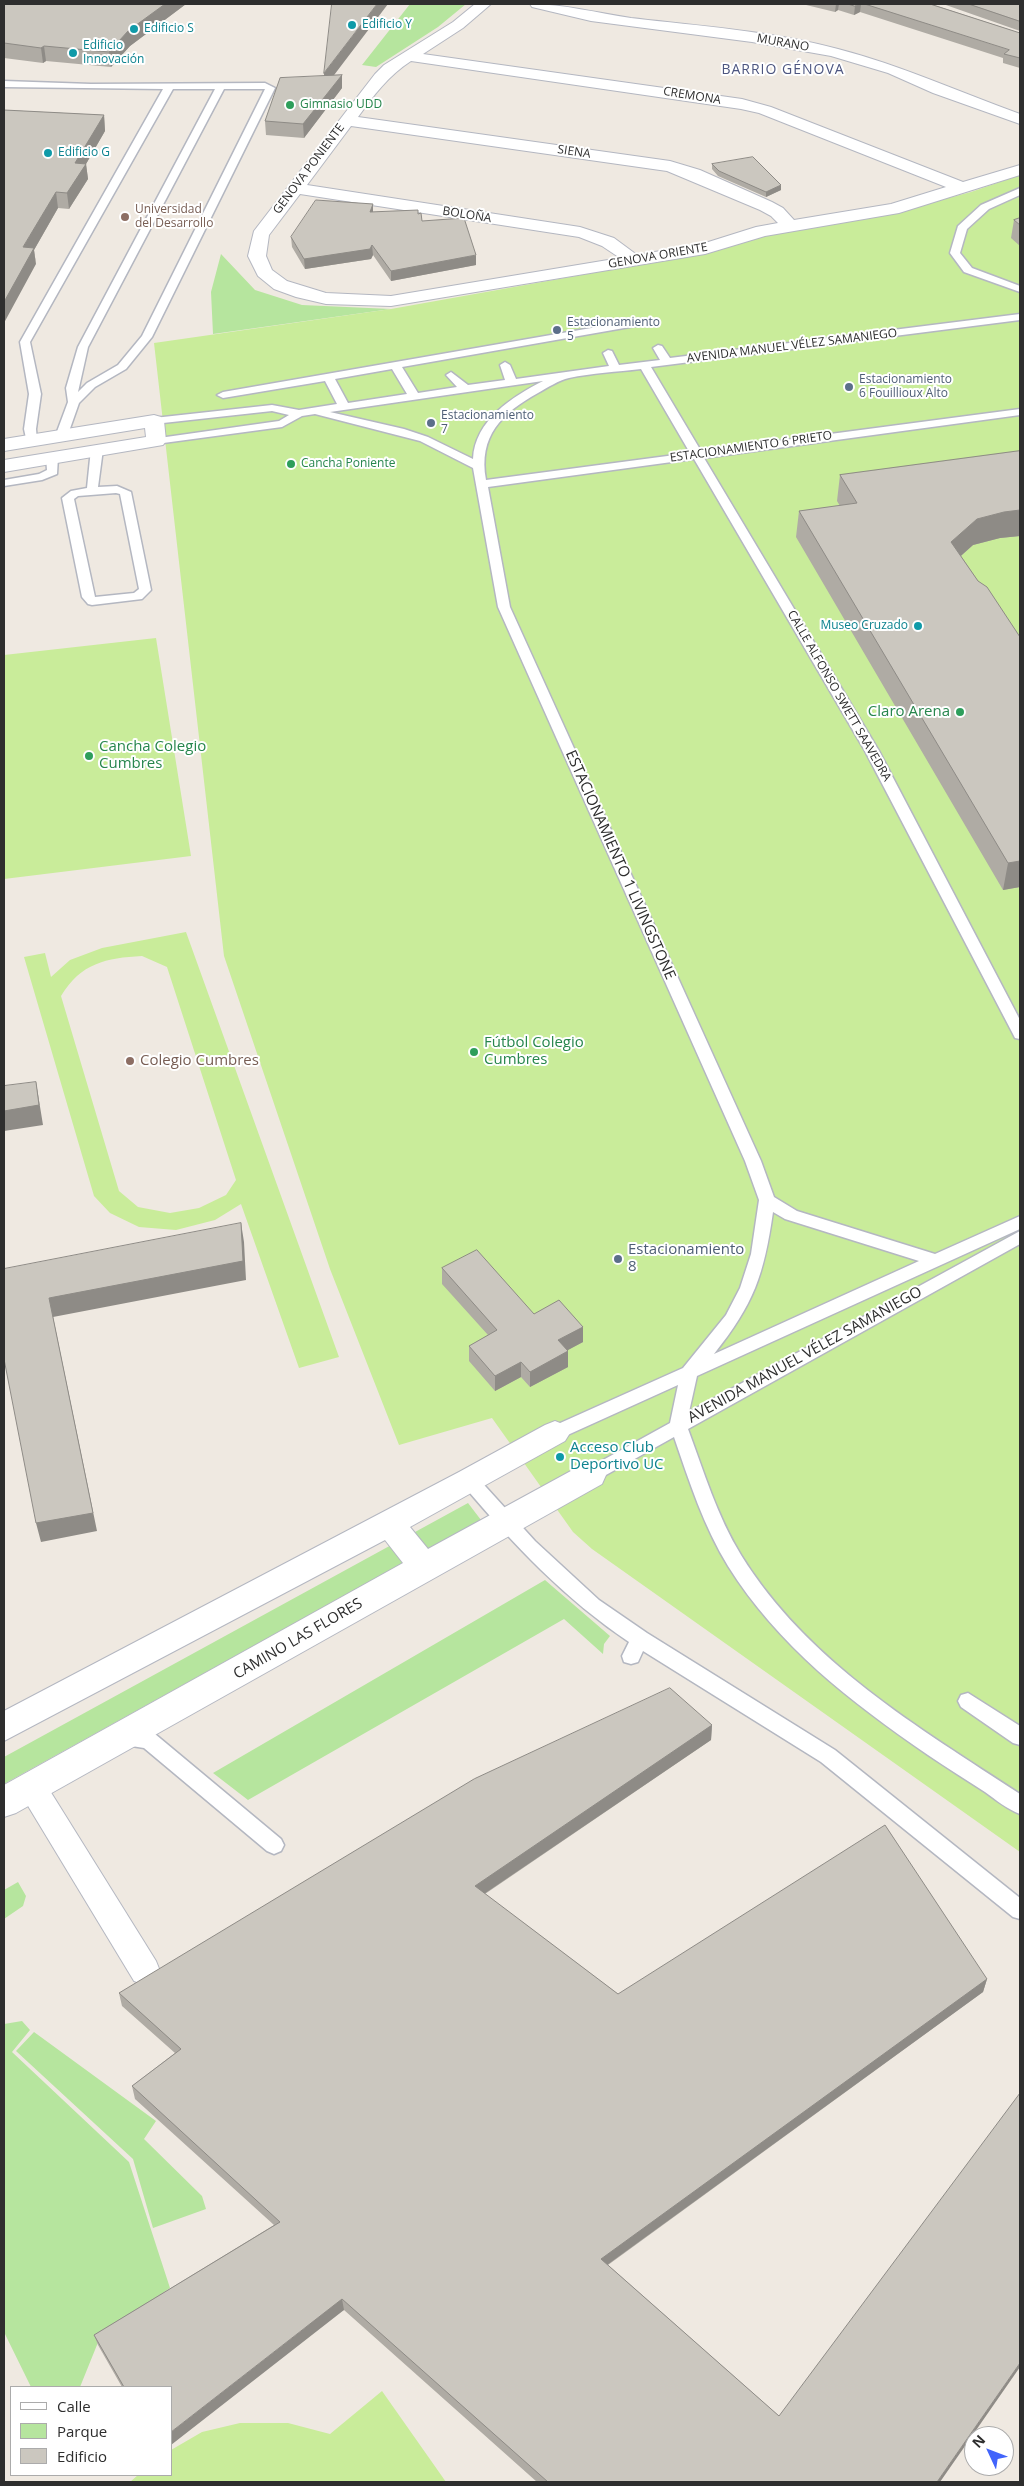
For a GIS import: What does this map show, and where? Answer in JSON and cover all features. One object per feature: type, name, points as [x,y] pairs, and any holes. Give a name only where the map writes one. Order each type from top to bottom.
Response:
[{"type":"street","name":"GENOVA PONIENTE","points":[[319,297],[289,289],[276,282],[260,267],[255,258],[256,244],[260,235],[380,77],[407,56],[458,25],[484,4]]},
{"type":"street","name":"MURANO","points":[[537,4],[591,17],[752,37],[833,52],[894,70],[939,90],[1020,119]]},
{"type":"street","name":"CREMONA","points":[[407,56],[742,104],[773,113],[963,188]]},
{"type":"street","name":"SIENA","points":[[346,120],[670,166],[694,174],[766,206],[777,212],[789,225]]},
{"type":"street","name":"GENOVA ORIENTE","points":[[319,297],[357,302],[392,301],[705,249],[762,231],[789,225],[832,221],[892,209],[1020,170]]},
{"type":"street","name":"BOLOÑA","points":[[294,188],[580,232],[612,243],[632,260]]},
{"type":"street","points":[[4,445],[154,421],[156,441],[97,449],[4,466]]},
{"type":"street","points":[[52,457],[61,437]]},
{"type":"street","points":[[5,1723],[389,1524],[563,1430]]},
{"type":"street","name":"CAMINO LAS FLORES","points":[[4,1802],[124,1737],[504,1521],[591,1475]]},
{"type":"street","points":[[389,1524],[424,1567]]},
{"type":"street","points":[[32,1787],[145,1971]]},
{"type":"lane","points":[[4,84],[91,87],[265,86],[270,90],[157,320],[138,349],[122,366],[90,385],[74,402],[61,437]]},
{"type":"lane","points":[[31,441],[29,431],[35,407],[35,392],[25,342],[170,86]]},
{"type":"lane","points":[[74,402],[72,388],[83,347],[221,86]]},
{"type":"lane","points":[[1020,191],[985,207],[962,228],[955,253],[968,270],[1020,289]]},
{"type":"lane","name":"AVENIDA MANUEL VÉLEZ SAMANIEGO","points":[[564,376],[1020,317]]},
{"type":"lane","points":[[223,395],[643,322]]},
{"type":"lane","points":[[658,348],[667,362]]},
{"type":"lane","points":[[608,353],[616,369]]},
{"type":"lane","points":[[156,441],[282,424],[305,412],[564,376],[557,363]]},
{"type":"lane","points":[[395,364],[414,396]]},
{"type":"lane","name":"CALLE ALFONSO SWETT SAAVEDRA","points":[[644,365],[872,751],[1020,1034]]},
{"type":"lane","points":[[505,366],[512,383]]},
{"type":"lane","points":[[451,374],[465,389]]},
{"type":"lane","name":"ESTACIONAMIENTO 1 LIVINGSTONE","points":[[564,376],[529,394],[498,416],[480,444],[478,466],[504,607],[753,1161],[767,1200],[760,1254],[748,1288],[732,1319],[689,1372]]},
{"type":"lane","points":[[328,377],[344,406]]},
{"type":"lane","points":[[256,410],[257,400],[268,387]]},
{"type":"lane","points":[[154,421],[272,408],[305,412],[400,430],[424,439],[478,466]]},
{"type":"lane","name":"ESTACIONAMIENTO 6 PRIETO","points":[[482,484],[1020,412]]},
{"type":"lane","points":[[92,492],[97,449]]},
{"type":"lane","points":[[4,483],[42,477],[54,472],[52,457]]},
{"type":"lane","points":[[117,489],[125,492],[145,590],[142,594],[96,601],[88,597],[68,498],[71,494],[92,492],[117,489]]},
{"type":"lane","points":[[767,1200],[791,1215],[936,1260]]},
{"type":"lane","name":"AVENIDA MANUEL VÉLEZ SAMANIEGO","points":[[563,1430],[1020,1222]]},
{"type":"lane","name":"AVENIDA MANUEL VÉLEZ SAMANIEGO","points":[[591,1475],[678,1425],[1020,1237]]},
{"type":"lane","points":[[689,1372],[678,1425],[714,1522],[735,1561],[760,1599],[792,1636],[855,1693],[1020,1805]]},
{"type":"lane","points":[[470,1481],[542,1562],[620,1626],[828,1756],[1020,1910]]},
{"type":"lane","points":[[631,1656],[640,1638]]},
{"type":"lane","points":[[968,1701],[1020,1736]]},
{"type":"lane","points":[[124,1737],[148,1740],[274,1845]]},
{"type":"green space","points":[[410,4],[466,4],[438,27],[376,67],[362,65]]},
{"type":"green space","points":[[1020,175],[1020,1852],[592,1549],[573,1532],[492,1418],[399,1445],[330,1269],[224,956],[154,343],[391,309],[637,265],[793,227],[835,224],[892,213],[971,192]]},
{"type":"green space","points":[[221,254],[255,290],[302,305],[391,309],[213,334],[211,292]]},
{"type":"green space","name":"Cancha Colegio Cumbres","points":[[156,638],[191,856],[4,879],[4,655]]},
{"type":"green space","points":[[186,932],[339,1357],[299,1368],[241,1204],[215,1220],[176,1230],[139,1227],[110,1213],[94,1196],[24,957],[45,953],[51,977],[70,960],[102,948]],"holes":[[[142,956],[167,967],[236,1180],[226,1195],[199,1208],[170,1213],[138,1207],[119,1191],[61,996],[77,976],[95,964],[117,958]]]},
{"type":"green space","points":[[468,1503],[481,1520],[4,1784],[4,1757]]},
{"type":"green space","points":[[545,1580],[610,1636],[604,1644],[603,1654],[564,1619],[248,1800],[213,1773]]},
{"type":"green space","points":[[18,1882],[26,1896],[23,1906],[4,1919],[4,1890]]},
{"type":"green space","points":[[22,2021],[30,2030],[12,2052],[129,2162],[170,2288],[101,2335],[80,2386],[31,2386],[4,2332],[4,2024]]},
{"type":"green space","points":[[34,2032],[156,2121],[144,2139],[202,2196],[206,2209],[153,2228],[133,2159],[16,2051]]},
{"type":"green space","points":[[382,2391],[446,2482],[130,2482],[137,2476],[172,2476],[172,2449],[202,2432],[240,2423],[288,2423],[330,2434]]},
{"type":"building","points":[[4,4],[165,4],[128,31],[109,52],[44,46],[41,48],[4,43]]},
{"type":"building","name":"Edificio Y","points":[[332,4],[377,4],[324,73]]},
{"type":"building","points":[[865,4],[930,4],[1020,33],[1020,58],[1004,54],[1009,50]]},
{"type":"building","points":[[969,4],[1020,4],[1020,21]]},
{"type":"building","points":[[342,75],[303,124],[265,121],[280,78]]},
{"type":"building","points":[[4,110],[104,115],[75,163],[86,164],[67,193],[56,192],[23,247],[34,248],[4,302]]},
{"type":"building","points":[[753,157],[781,185],[766,192],[719,171],[712,164]]},
{"type":"building","points":[[316,200],[373,204],[370,212],[418,210],[418,214],[421,213],[422,221],[464,218],[476,255],[391,271],[372,245],[370,249],[304,259],[291,237]]},
{"type":"building","points":[[1020,218],[1020,225],[1014,220]]},
{"type":"building","name":"Claro Arena","points":[[1020,451],[1020,510],[977,519],[951,542],[978,581],[987,587],[1020,637],[1020,861],[1008,863],[799,511],[857,503],[840,475]]},
{"type":"building","points":[[36,1082],[39,1105],[4,1111],[4,1086]]},
{"type":"building","points":[[241,1223],[243,1261],[49,1298],[93,1513],[36,1523],[4,1359],[4,1269]]},
{"type":"building","points":[[477,1250],[534,1314],[559,1300],[583,1327],[558,1340],[568,1351],[530,1372],[521,1362],[495,1376],[469,1346],[497,1330],[442,1268]]},
{"type":"building","points":[[670,1688],[712,1725],[475,1886],[618,1994],[885,1825],[987,1979],[601,2259],[779,2416],[1020,2093],[1020,2363],[976,2426],[964,2426],[964,2443],[937,2482],[548,2482],[342,2299],[172,2431],[172,2386],[123,2386],[94,2335],[280,2222],[132,2086],[181,2049],[119,1993],[474,1779]]},
{"type":"place","name":"Edificio Y","points":[[352,25]]},
{"type":"place","name":"Edificio S","points":[[134,29]]},
{"type":"place","name":"Edificio Innovación","points":[[73,53]]},
{"type":"place","name":"Gimnasio UDD","points":[[290,105]]},
{"type":"place","name":"Edificio G","points":[[48,153]]},
{"type":"place","name":"Universidad del Desarrollo","points":[[125,217]]},
{"type":"place","name":"Estacionamiento 5","points":[[557,330]]},
{"type":"place","name":"Estacionamiento 6 Fouillioux Alto","points":[[849,387]]},
{"type":"place","name":"Estacionamiento 7","points":[[431,423]]},
{"type":"place","name":"Cancha Poniente","points":[[291,464]]},
{"type":"place","name":"Museo Cruzado","points":[[918,626]]},
{"type":"place","name":"Claro Arena","points":[[960,712]]},
{"type":"place","name":"Cancha Colegio Cumbres","points":[[89,756]]},
{"type":"place","name":"Fútbol Colegio Cumbres","points":[[474,1052]]},
{"type":"place","name":"Colegio Cumbres","points":[[130,1061]]},
{"type":"place","name":"Estacionamiento 8","points":[[618,1259]]},
{"type":"place","name":"Acceso Club Deportivo UC","points":[[560,1457]]},
{"type":"district","name":"BARRIO GÉNOVA","points":[[783,70]]}]
